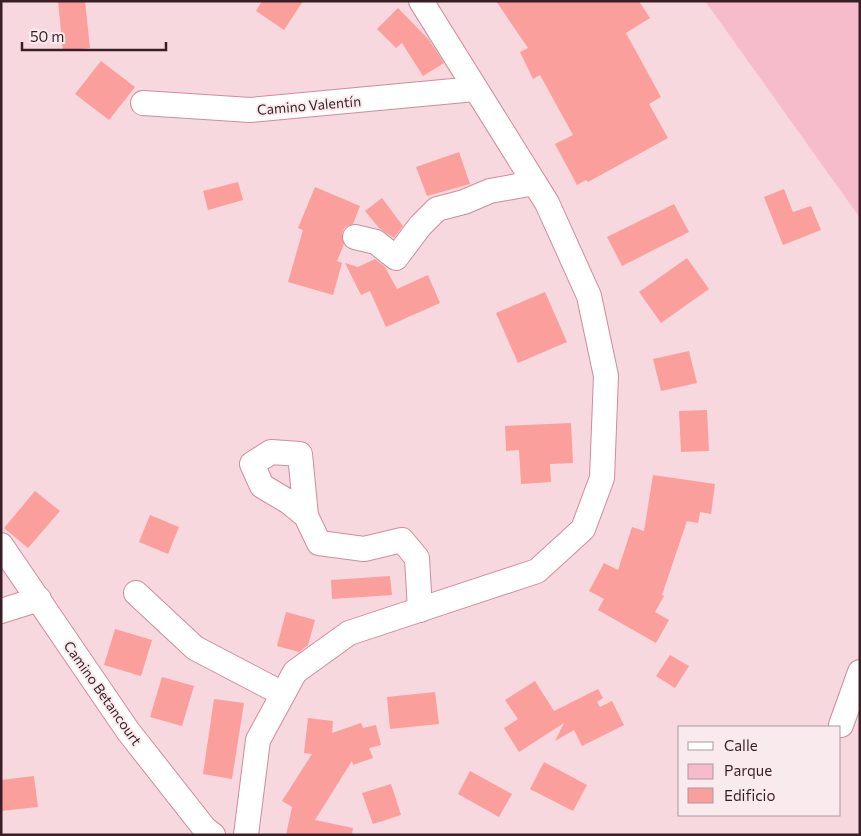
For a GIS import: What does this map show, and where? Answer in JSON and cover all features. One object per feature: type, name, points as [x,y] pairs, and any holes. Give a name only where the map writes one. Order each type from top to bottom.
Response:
[{"type":"street","points":[[246,835],[258,740],[295,672],[349,633],[537,571],[584,529],[602,478],[606,376],[589,296],[547,203],[421,1]]},
{"type":"street","name":"Camino Valentín","points":[[143,103],[250,110],[476,89]]},
{"type":"street","points":[[355,237],[376,242],[396,258],[420,226],[437,209],[464,202],[490,191],[534,183]]},
{"type":"street","points":[[306,516],[319,543],[364,549],[402,540],[417,558],[420,610]]},
{"type":"street","name":"Camino Betancourt","points":[[1,545],[128,731],[205,829],[213,835]]},
{"type":"street","points":[[136,593],[196,648],[283,694]]},
{"type":"street","points":[[1,611],[38,599]]},
{"type":"street","points":[[841,725],[860,672]]},
{"type":"green space","points":[[705,1],[860,1],[860,218]]},
{"type":"building","points":[[58,1],[85,1],[90,48],[63,51]]},
{"type":"building","points":[[262,1],[303,1],[284,30],[256,11]]},
{"type":"building","points":[[496,1],[639,1],[650,18],[626,33],[661,97],[649,104],[668,138],[588,182],[586,180],[577,185],[555,144],[573,135],[540,75],[533,79],[520,52],[528,48]]},
{"type":"building","points":[[398,8],[429,40],[444,63],[423,76],[402,43],[396,48],[377,29]]},
{"type":"building","points":[[101,61],[135,87],[109,120],[75,94]]},
{"type":"building","points":[[459,152],[470,184],[427,196],[416,167]]},
{"type":"building","points":[[238,182],[243,200],[208,210],[203,191]]},
{"type":"building","points":[[315,187],[360,206],[353,224],[345,227],[342,233],[344,244],[337,261],[342,263],[333,295],[288,282],[303,230],[298,228]]},
{"type":"building","points":[[784,189],[793,212],[811,206],[821,230],[783,245],[764,197]]},
{"type":"building","points":[[382,198],[403,226],[394,238],[379,228],[365,211]]},
{"type":"building","points":[[674,204],[689,232],[622,266],[607,237]]},
{"type":"building","points":[[687,258],[709,289],[661,323],[639,292]]},
{"type":"building","points":[[375,259],[385,267],[397,289],[428,275],[440,303],[386,327],[370,291],[361,295],[345,263],[358,267]]},
{"type":"building","points":[[545,292],[567,342],[518,363],[496,313]]},
{"type":"building","points":[[689,351],[697,383],[661,391],[653,359]]},
{"type":"building","points":[[707,410],[709,451],[681,452],[679,411]]},
{"type":"building","points":[[571,423],[573,463],[550,464],[551,482],[521,484],[519,450],[506,451],[505,426]]},
{"type":"building","points":[[653,475],[715,484],[711,514],[700,512],[698,523],[687,521],[662,595],[664,596],[655,612],[669,620],[656,643],[598,610],[604,599],[589,591],[604,563],[618,570],[632,527],[644,531]]},
{"type":"building","points":[[35,491],[60,511],[28,548],[4,528]]},
{"type":"building","points":[[150,515],[179,527],[168,554],[139,542]]},
{"type":"building","points":[[390,576],[392,595],[332,599],[331,580]]},
{"type":"building","points":[[286,612],[315,620],[308,645],[299,652],[277,646]]},
{"type":"building","points":[[115,629],[152,640],[141,676],[104,665]]},
{"type":"building","points":[[670,655],[689,666],[675,688],[656,676]]},
{"type":"building","points":[[162,677],[194,686],[182,726],[150,717]]},
{"type":"building","points":[[535,681],[554,711],[598,689],[603,698],[597,702],[600,707],[612,701],[624,725],[582,746],[574,730],[555,741],[564,723],[519,752],[504,728],[518,719],[505,700]]},
{"type":"building","points":[[435,692],[439,724],[390,729],[387,697]]},
{"type":"building","points":[[214,699],[244,703],[232,779],[203,774]]},
{"type":"building","points":[[308,718],[333,721],[332,733],[361,723],[363,728],[376,725],[381,745],[369,748],[373,758],[353,765],[352,761],[315,820],[353,828],[352,835],[286,835],[292,807],[282,801],[312,754],[304,753]]},
{"type":"building","points":[[544,762],[587,785],[573,811],[530,789]]},
{"type":"building","points":[[470,771],[512,794],[499,817],[458,794]]},
{"type":"building","points":[[34,776],[38,807],[1,811],[1,780]]},
{"type":"building","points":[[391,784],[401,815],[373,824],[362,793]]}]
